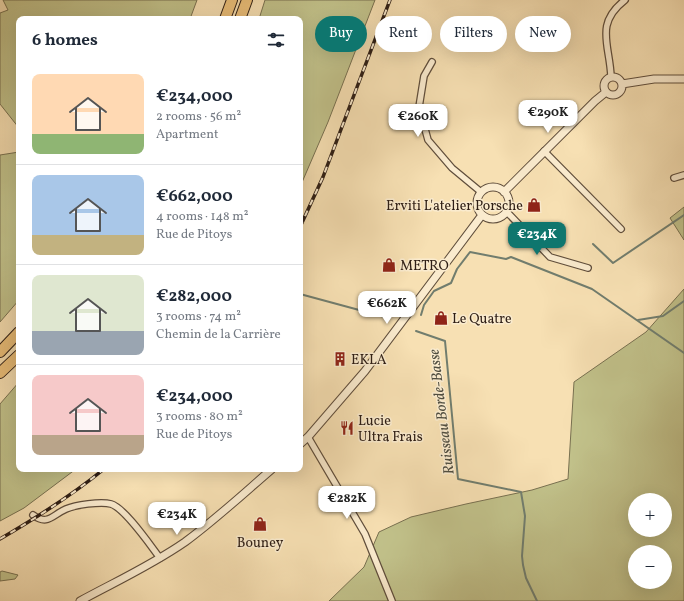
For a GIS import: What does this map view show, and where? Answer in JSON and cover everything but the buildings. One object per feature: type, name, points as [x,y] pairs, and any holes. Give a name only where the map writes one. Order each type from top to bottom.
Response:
[{"type":"highway","points":[[226,16],[232,0]]},
{"type":"highway","points":[[241,16],[247,0]]},
{"type":"highway","points":[[0,352],[16,335]]},
{"type":"highway","points":[[0,373],[16,358]]},
{"type":"street","points":[[611,77],[611,65],[605,38],[607,25],[612,12],[625,0]]},
{"type":"street","points":[[432,62],[424,76],[419,107],[428,140],[452,168],[481,192]]},
{"type":"street","points":[[611,77],[619,79],[622,84],[621,90],[617,94],[611,95],[606,92],[604,84],[606,79],[611,77]]},
{"type":"street","points":[[622,84],[654,79],[684,79]]},
{"type":"street","points":[[504,192],[595,101],[606,92]]},
{"type":"street","points":[[544,151],[621,229]]},
{"type":"street","points":[[674,178],[684,175]]},
{"type":"street","points":[[495,187],[504,192],[508,201],[506,212],[500,218],[495,219],[486,218],[482,215],[476,201],[481,192],[485,189],[495,187]]},
{"type":"street","points":[[506,212],[550,257],[588,268]]},
{"type":"street","points":[[303,441],[365,371],[482,215]]},
{"type":"street","points":[[308,437],[365,534],[392,601]]},
{"type":"street","points":[[80,601],[160,558],[184,543],[269,472]]},
{"type":"street","points":[[33,515],[39,519],[49,519],[66,509],[81,505],[104,503],[112,504],[130,519],[160,558]]},
{"type":"green space","points":[[3,0],[197,0],[191,16],[16,16],[16,124],[0,104],[0,13],[8,10]]},
{"type":"green space","points":[[265,0],[375,0],[367,21],[367,16],[315,16],[315,52],[355,52],[328,122],[303,180],[303,16],[260,16]]},
{"type":"green space","points":[[16,152],[16,303],[0,322],[0,155]]},
{"type":"green space","points":[[684,207],[684,240],[670,218]]},
{"type":"green space","points":[[684,289],[684,601],[329,601],[364,567],[379,532],[411,517],[532,490],[568,479],[574,382],[646,332]]},
{"type":"green space","points":[[16,385],[16,472],[72,472],[24,508],[0,521],[0,404]]},
{"type":"green space","points":[[2,571],[18,575],[15,579],[0,581],[0,572]]},
{"type":"waterway","points":[[593,244],[613,263],[684,215]]},
{"type":"waterway","points":[[421,315],[424,305],[434,291],[451,283],[457,269],[470,252],[506,259],[511,257],[592,289],[684,353]]},
{"type":"waterway","name":"Ruisseau Borde-Basse","points":[[303,295],[385,317]]},
{"type":"waterway","points":[[638,320],[663,316],[684,301]]},
{"type":"waterway","name":"Ruisseau Borde-Basse","points":[[416,331],[445,341],[458,479],[521,492],[525,516],[522,556],[523,565],[526,578],[537,601]]},
{"type":"railway","points":[[303,220],[323,177],[390,0]]},
{"type":"railway","points":[[0,539],[53,506],[100,472]]},
{"type":"place","name":"Erviti L'atelier Porsche","points":[[534,205]]},
{"type":"place","name":"METRO","points":[[389,265]]},
{"type":"place","name":"Le Quatre","points":[[441,318]]},
{"type":"place","name":"EKLA","points":[[340,359]]},
{"type":"place","name":"Lucie Ultra Frais","points":[[347,428]]},
{"type":"place","name":"Bouney","points":[[260,524]]}]
